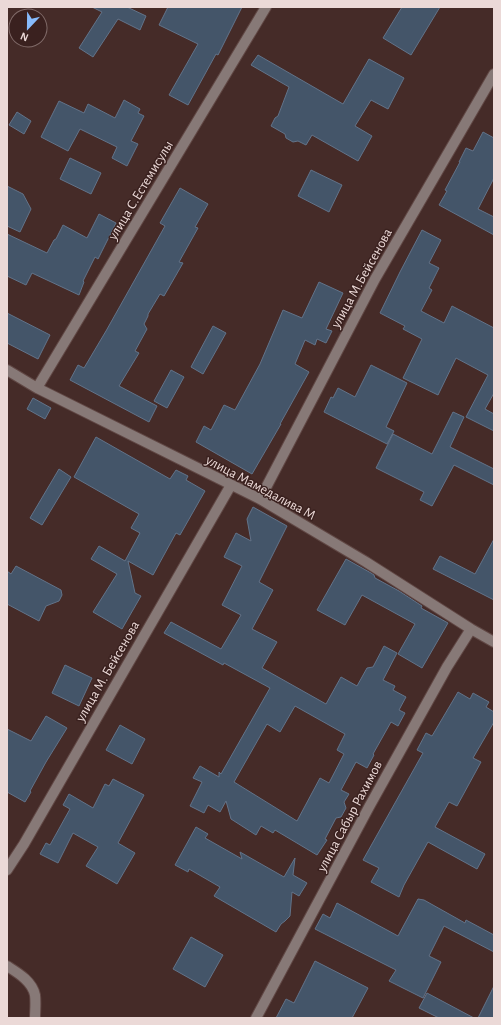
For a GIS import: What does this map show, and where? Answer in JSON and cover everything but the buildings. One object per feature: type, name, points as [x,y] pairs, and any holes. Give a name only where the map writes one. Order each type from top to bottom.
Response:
[{"type":"street","name":"улица С.Естемисулы","points":[[37,388],[266,7]]},
{"type":"street","name":"улица М.Бейсенова","points":[[260,499],[375,279],[494,74]]},
{"type":"street","name":"улица Мамедалива М","points":[[7,370],[37,388],[260,499],[366,562],[494,642]]},
{"type":"street","name":"улица М. Бейсенова","points":[[7,870],[24,844],[230,485]]},
{"type":"street","name":"улица Сабыр Рахимов","points":[[256,1018],[369,807],[447,667],[471,629]]},
{"type":"street","points":[[7,966],[23,977],[32,987],[35,995],[35,1018]]}]
